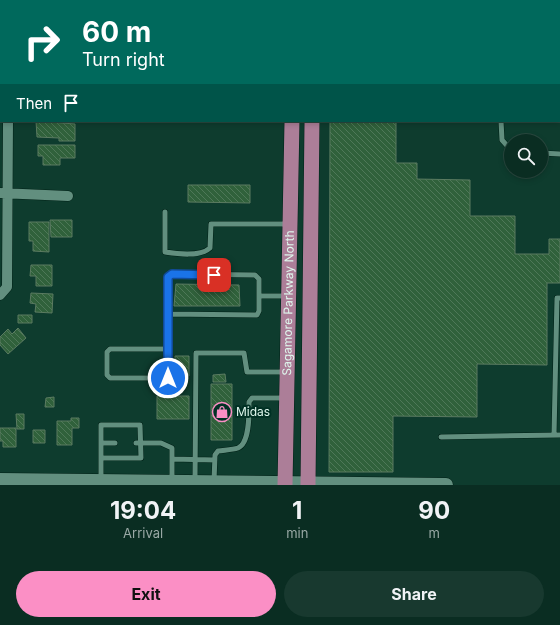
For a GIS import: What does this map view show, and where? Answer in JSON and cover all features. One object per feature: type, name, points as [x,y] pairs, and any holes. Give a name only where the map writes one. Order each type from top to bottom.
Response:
[{"type":"main road","name":"Sagamore Parkway North","points":[[285,484],[292,122]]},
{"type":"main road","name":"Sagamore Parkway North","points":[[308,484],[312,122]]},
{"type":"main road","points":[[0,480],[101,481],[123,483],[195,482],[446,485]]},
{"type":"street","points":[[0,295],[7,287],[4,193],[8,122]]},
{"type":"street","points":[[4,193],[68,196]]},
{"type":"lane","points":[[501,122],[502,140],[504,142]]},
{"type":"lane","points":[[548,153],[560,154]]},
{"type":"lane","points":[[165,212],[165,252],[178,254],[206,252],[210,248],[211,224],[290,224]]},
{"type":"lane","points":[[168,314],[257,315],[259,311],[259,279],[255,276],[172,274],[168,277],[168,314],[168,349],[168,378],[110,378],[107,375],[107,352],[110,349],[168,349]]},
{"type":"lane","points":[[259,296],[289,296]]},
{"type":"lane","points":[[441,437],[557,435],[557,298],[560,298]]},
{"type":"lane","points":[[195,482],[196,353],[244,353],[247,372],[288,372]]},
{"type":"lane","points":[[223,483],[214,460],[215,455],[218,451],[238,448],[244,442],[249,402],[252,398],[287,398]]},
{"type":"lane","points":[[101,458],[141,458],[138,443],[140,425],[101,425],[101,443],[101,458],[101,481]]},
{"type":"lane","points":[[101,443],[115,443]]},
{"type":"lane","points":[[138,443],[161,443],[172,448],[172,459],[164,483]]},
{"type":"lane","points":[[172,459],[214,460]]},
{"type":"building","points":[[36,122],[75,124],[75,141],[59,141],[59,138],[37,137]]},
{"type":"building","points":[[330,122],[396,122],[396,163],[417,163],[417,179],[470,180],[470,216],[515,216],[515,254],[549,254],[549,239],[560,239],[560,283],[547,283],[547,365],[477,364],[477,417],[393,416],[393,472],[329,472]]},
{"type":"building","points":[[38,145],[75,145],[75,158],[60,158],[60,165],[43,165],[43,156],[38,156]]},
{"type":"building","points":[[188,185],[250,185],[250,203],[188,202]]},
{"type":"building","points":[[50,220],[72,220],[72,237],[51,237]]},
{"type":"building","points":[[29,222],[49,222],[49,252],[33,251],[33,241],[29,241]]},
{"type":"building","points":[[31,265],[52,265],[52,286],[36,286],[36,276],[30,276]]},
{"type":"building","points":[[176,284],[239,285],[240,306],[174,306]]},
{"type":"building","points":[[31,293],[53,294],[52,313],[35,312],[36,304],[30,303]]},
{"type":"building","points":[[18,315],[32,315],[32,323],[18,323]]},
{"type":"building","points":[[18,328],[26,338],[8,354],[0,345],[0,337],[8,329],[12,334]]},
{"type":"building","points":[[175,356],[189,356],[189,376],[176,376]]},
{"type":"building","points":[[225,374],[226,382],[213,382],[213,375]]},
{"type":"building","name":"Midas","points":[[211,384],[232,384],[232,440],[211,440]]},
{"type":"building","points":[[157,396],[189,396],[189,419],[157,419]]},
{"type":"building","points":[[54,397],[54,407],[45,407],[46,398]]},
{"type":"building","points":[[16,414],[24,414],[24,429],[17,429]]},
{"type":"building","points":[[71,418],[79,418],[79,428],[72,428],[72,445],[57,445],[57,421],[71,421]]},
{"type":"building","points":[[0,428],[16,428],[16,447],[3,447],[3,441],[0,441]]},
{"type":"building","points":[[33,430],[45,430],[45,443],[33,443]]},
{"type":"place","name":"Midas","points":[[222,412]]},
{"type":"route","points":[[168,378],[168,277],[172,274],[214,275]]}]
